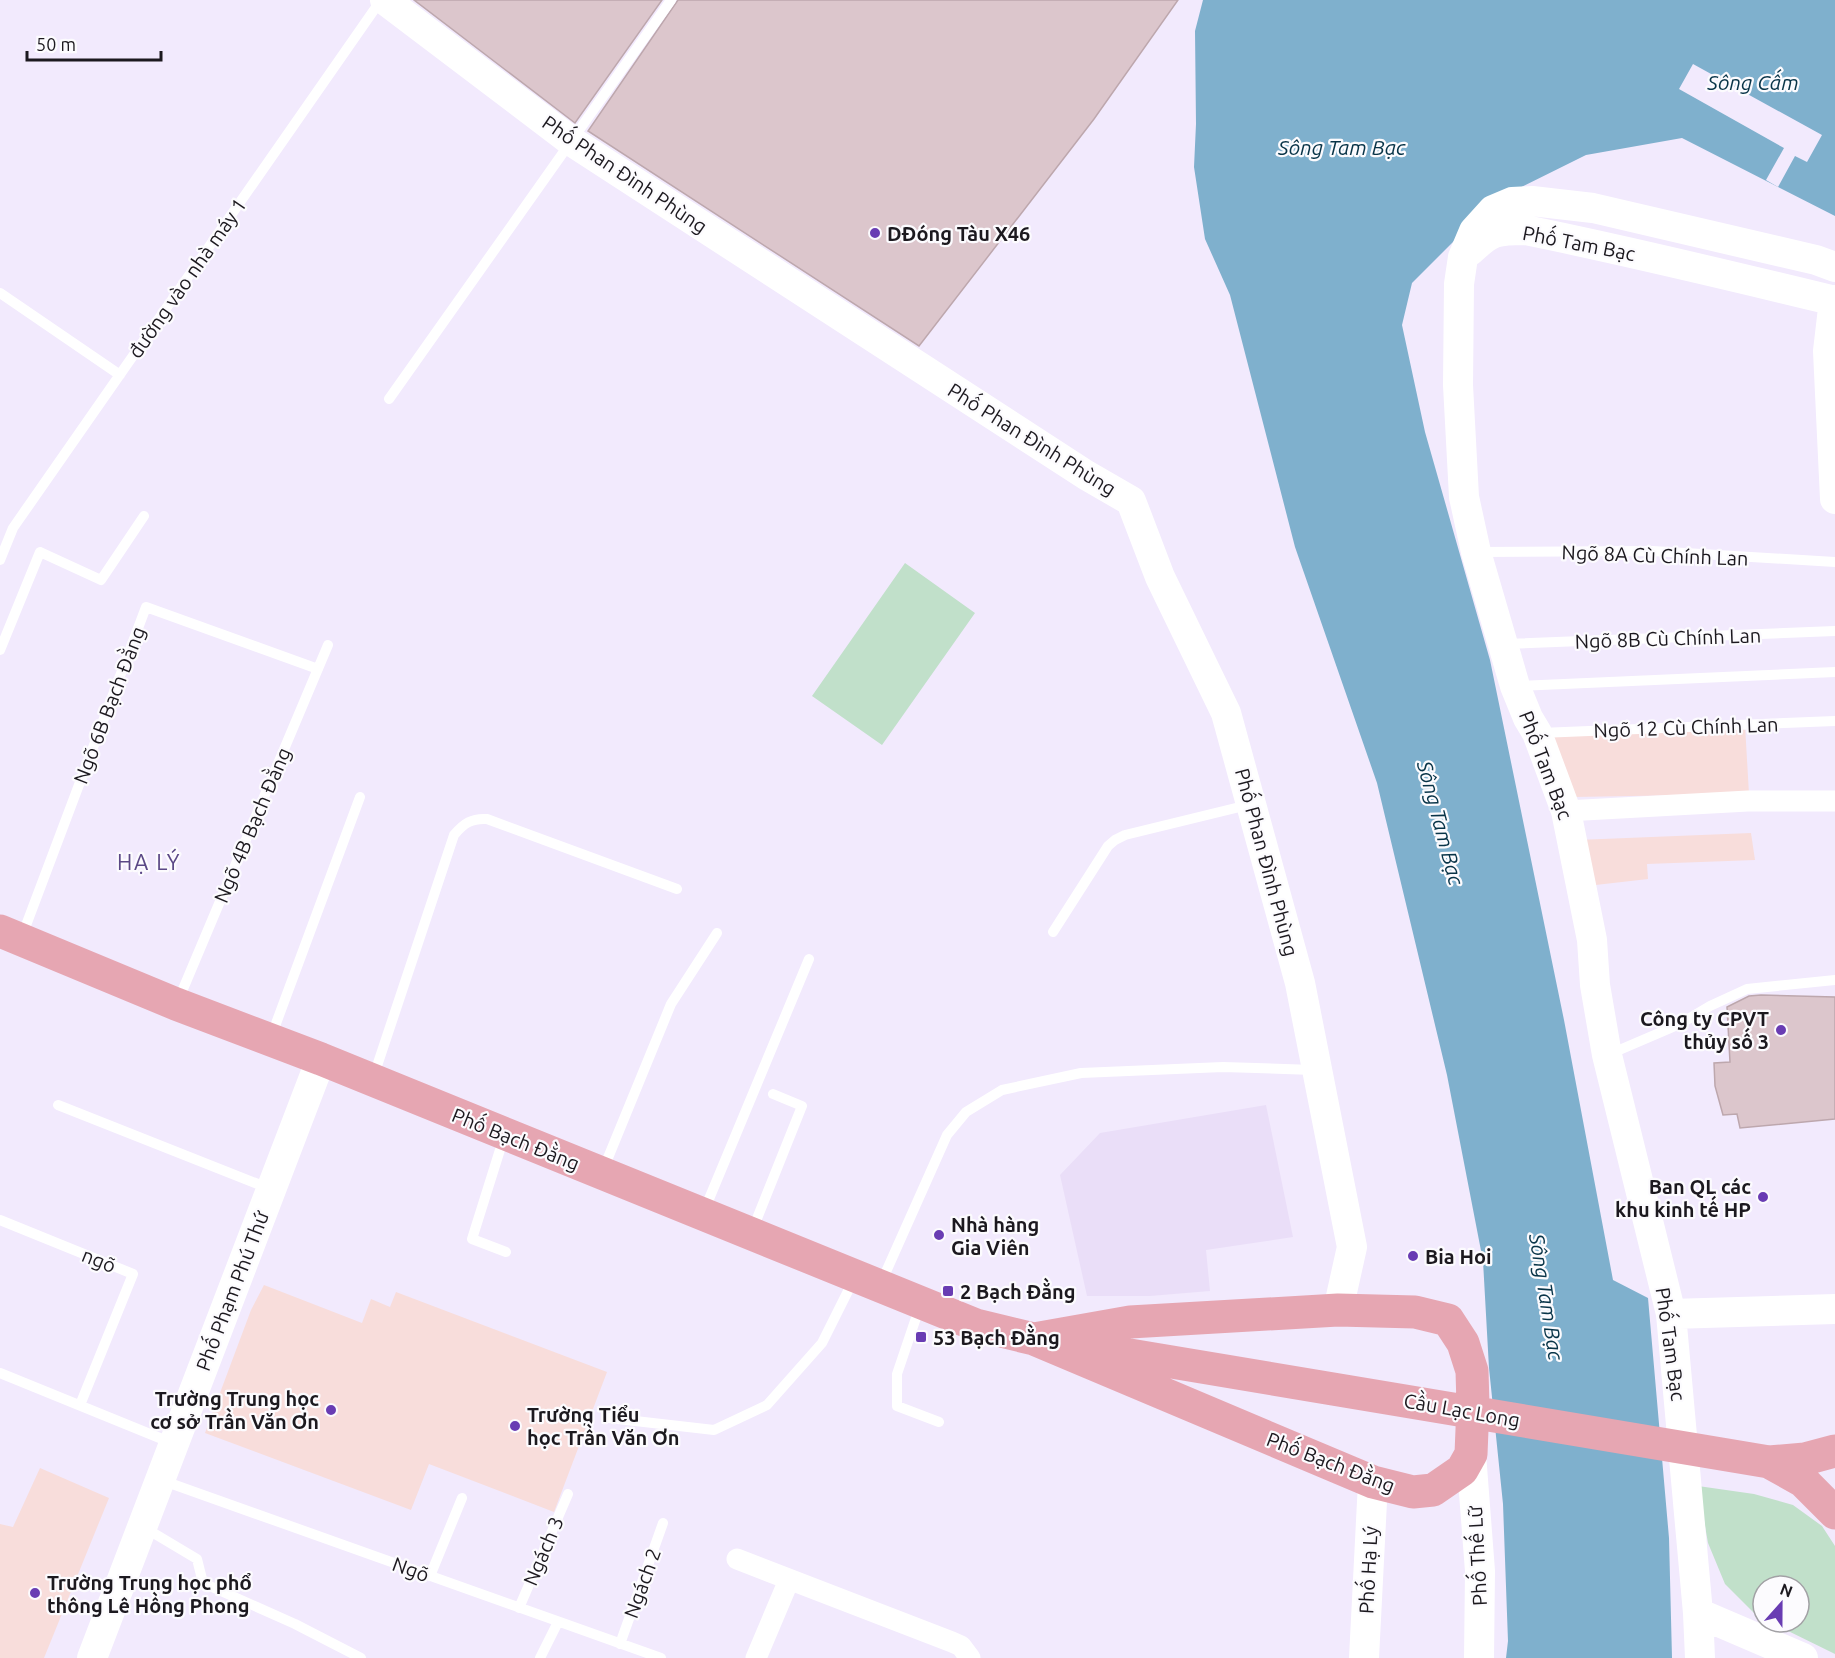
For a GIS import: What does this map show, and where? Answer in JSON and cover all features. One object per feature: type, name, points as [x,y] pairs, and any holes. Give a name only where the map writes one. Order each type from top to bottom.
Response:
[{"type":"main road","name":"Phố Bạch Đằng","points":[[10,935],[176,1004],[321,1059],[976,1325],[1034,1339],[1156,1359]]},
{"type":"main road","name":"Phố Bạch Đằng","points":[[1338,1310],[1415,1312],[1449,1320],[1463,1343],[1472,1371],[1471,1454],[1462,1470],[1433,1490],[1413,1492],[1373,1482],[1034,1339],[1130,1322],[1338,1310]]},
{"type":"main road","name":"Cầu Lạc Long","points":[[1156,1359],[1768,1462]]},
{"type":"main road","points":[[1768,1462],[1805,1459],[1835,1451]]},
{"type":"main road","points":[[1768,1462],[1803,1481],[1835,1513]]},
{"type":"street","name":"Phố Phan Đình Phùng","points":[[383,0],[571,141],[1076,469],[1131,501],[1160,578],[1226,713],[1300,983],[1352,1247],[1338,1310]]},
{"type":"street","points":[[1463,257],[1474,231],[1492,210],[1512,202],[1532,201],[1593,208],[1816,260],[1835,267]]},
{"type":"street","name":"Phố Tam Bạc","points":[[1700,1658],[1671,1314],[1607,1056],[1595,985],[1592,940],[1566,811],[1537,733],[1515,686],[1476,552],[1464,497],[1458,385],[1459,284],[1463,257],[1486,236],[1502,230],[1525,230],[1680,263],[1834,301]]},
{"type":"street","points":[[1834,301],[1828,351],[1835,499]]},
{"type":"street","points":[[1566,811],[1748,801],[1835,801]]},
{"type":"street","name":"Phố Phạm Phú Thứ","points":[[92,1658],[321,1059]]},
{"type":"street","points":[[1671,1314],[1835,1309]]},
{"type":"street","name":"Phố Thế Lữ","points":[[1471,1454],[1480,1571],[1479,1658]]},
{"type":"street","name":"Phố Hạ Lý","points":[[1364,1658],[1373,1482]]},
{"type":"street","points":[[737,1559],[952,1642],[961,1646],[970,1658]]},
{"type":"street","points":[[756,1658],[789,1580]]},
{"type":"street","points":[[1698,1613],[1803,1658]]},
{"type":"lane","name":"đường vào nhà máy 1","points":[[0,560],[13,528],[383,0]]},
{"type":"lane","points":[[389,399],[670,0]]},
{"type":"lane","points":[[0,293],[120,375]]},
{"type":"lane","points":[[0,650],[40,552],[101,580],[144,516]]},
{"type":"lane","name":"Ngõ 8A Cù Chính Lan","points":[[1476,552],[1652,551],[1835,562]]},
{"type":"lane","name":"Ngõ 6B Bạch Đằng","points":[[10,935],[146,607],[318,669]]},
{"type":"lane","name":"Ngõ 8B Cù Chính Lan","points":[[1502,644],[1835,631]]},
{"type":"lane","name":"Ngõ 4B Bạch Đằng","points":[[176,1004],[328,645]]},
{"type":"lane","points":[[1515,686],[1835,672]]},
{"type":"lane","name":"Ngõ 12 Cù Chính Lan","points":[[1537,733],[1835,721]]},
{"type":"lane","points":[[270,1040],[360,796]]},
{"type":"lane","points":[[1053,932],[1108,846],[1115,840],[1125,835],[1251,804]]},
{"type":"lane","points":[[372,1080],[454,835],[463,825],[475,818],[488,819],[677,889]]},
{"type":"lane","points":[[601,1173],[671,1005],[717,933]]},
{"type":"lane","points":[[702,1214],[808,959]]},
{"type":"lane","points":[[1607,1056],[1680,1024],[1710,1006],[1747,989],[1835,980]]},
{"type":"lane","points":[[609,1418],[714,1430],[767,1405],[822,1343],[867,1281],[947,1135],[966,1112],[1002,1090],[1081,1073],[1223,1068],[1318,1071]]},
{"type":"lane","points":[[751,1234],[802,1106],[773,1094]]},
{"type":"lane","points":[[58,1105],[272,1189]]},
{"type":"lane","points":[[505,1134],[472,1239],[506,1252]]},
{"type":"lane","name":"ngõ","points":[[0,1220],[133,1274],[80,1405]]},
{"type":"lane","points":[[921,1303],[897,1374],[897,1406],[939,1422]]},
{"type":"lane","points":[[0,1373],[174,1443]]},
{"type":"lane","name":"Ngõ","points":[[160,1480],[661,1658]]},
{"type":"lane","name":"Ngách 3","points":[[519,1608],[568,1494]]},
{"type":"lane","points":[[430,1576],[462,1498]]},
{"type":"lane","name":"Ngách 2","points":[[620,1644],[663,1523]]},
{"type":"lane","points":[[142,1526],[197,1559],[203,1583],[295,1624],[361,1658]]},
{"type":"lane","points":[[540,1658],[558,1622]]},
{"type":"shaded area","points":[[1745,725],[1749,794],[1573,797],[1547,734]]},
{"type":"shaded area","points":[[1751,833],[1755,860],[1647,864],[1648,879],[1587,886],[1577,840]]},
{"type":"shaded area","points":[[1266,1105],[1293,1237],[1206,1250],[1210,1291],[1150,1296],[1087,1296],[1060,1175],[1100,1133]]},
{"type":"shaded area","points":[[264,1285],[362,1323],[371,1299],[390,1307],[396,1292],[607,1372],[554,1512],[429,1464],[411,1510],[205,1433],[251,1310]]},
{"type":"shaded area","name":"Trường Trung học phổ thông Lê Hồng Phong","points":[[40,1468],[109,1498],[44,1658],[0,1658],[0,1524],[13,1527]]},
{"type":"green space","points":[[905,563],[975,613],[882,745],[812,696]]},
{"type":"green space","points":[[1698,1486],[1754,1494],[1793,1505],[1822,1526],[1835,1546],[1835,1654],[1794,1634],[1811,1634],[1811,1574],[1751,1574],[1751,1610],[1725,1584],[1708,1543]]},
{"type":"water","name":"Sông Tam Bạc","points":[[1203,0],[1835,0],[1835,216],[1682,138],[1586,155],[1495,200],[1412,283],[1402,325],[1425,432],[1490,660],[1564,1020],[1613,1280],[1648,1298],[1669,1538],[1672,1658],[1506,1658],[1508,1641],[1503,1504],[1489,1368],[1483,1261],[1447,1075],[1377,783],[1295,547],[1230,295],[1205,239],[1194,167],[1195,31]]},
{"type":"pier","points":[[1693,64],[1822,135],[1807,162],[1795,156],[1778,187],[1766,180],[1784,148],[1679,89]]},
{"type":"building","points":[[414,0],[662,0],[575,123]]},
{"type":"building","name":"DĐóng Tàu X46","points":[[678,0],[1178,0],[1094,119],[919,346],[588,131]]},
{"type":"building","name":"Công ty CPVT thủy số 3","points":[[1749,996],[1835,997],[1835,1119],[1740,1128],[1737,1114],[1723,1115],[1715,1086],[1714,1063],[1730,1062],[1727,1007]]},
{"type":"place","name":"DĐóng Tàu X46","points":[[875,233]]},
{"type":"place","name":"Công ty CPVT thủy số 3","points":[[1781,1030]]},
{"type":"place","name":"Ban QL các khu kinh tế HP","points":[[1763,1197]]},
{"type":"place","name":"Nhà hàng Gia Viên","points":[[939,1235]]},
{"type":"place","name":"Bia Hoi","points":[[1413,1256]]},
{"type":"place","name":"2 Bạch Đằng","points":[[948,1291]]},
{"type":"place","name":"53 Bạch Đằng","points":[[921,1337]]},
{"type":"place","name":"Trường Trung học cơ sở Trần Văn Ơn","points":[[331,1410]]},
{"type":"place","name":"Trường Tiểu học Trần Văn Ơn","points":[[515,1426]]},
{"type":"place","name":"Trường Trung học phổ thông Lê Hồng Phong","points":[[35,1593]]},
{"type":"district","name":"HẠ LÝ","points":[[149,861]]},
{"type":"water label","name":"Sông Cấm","points":[[1753,82]]}]
